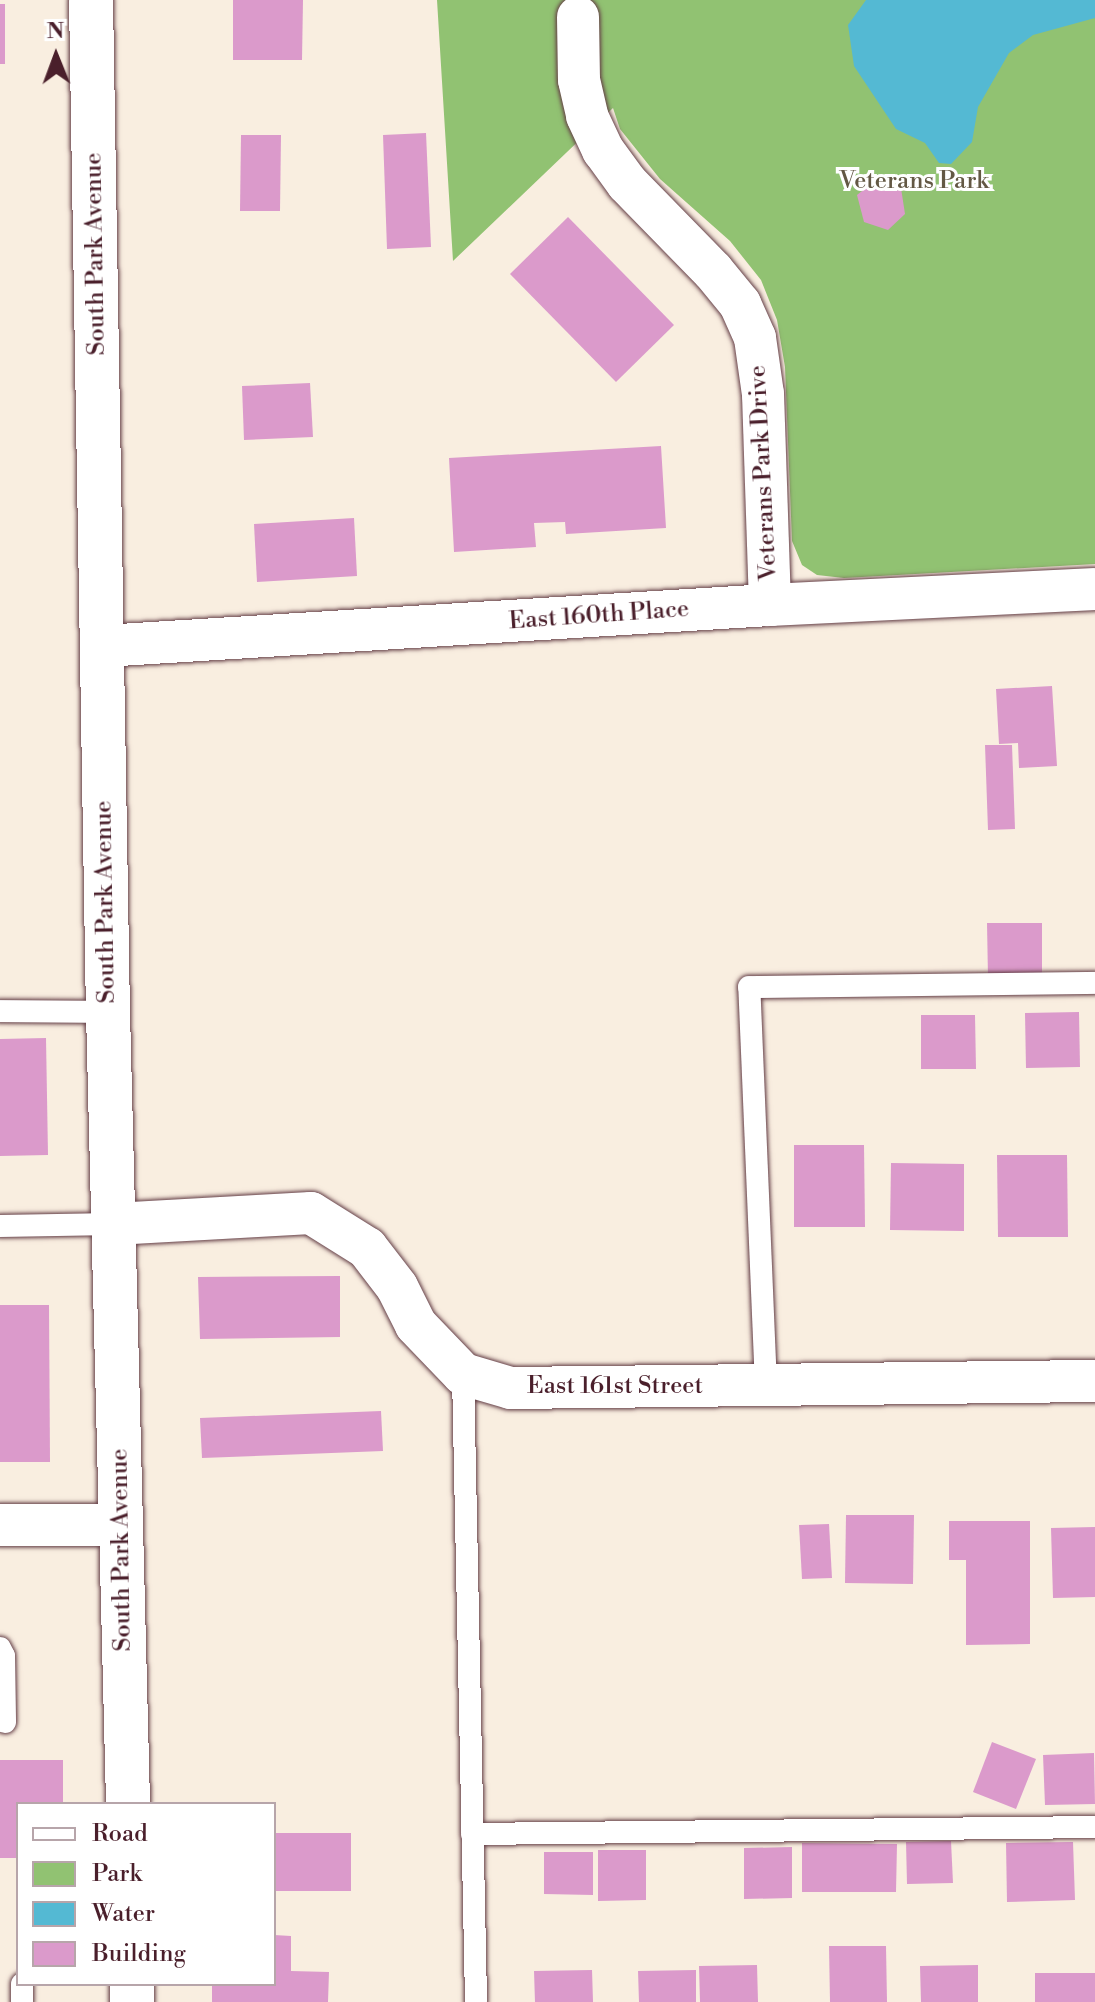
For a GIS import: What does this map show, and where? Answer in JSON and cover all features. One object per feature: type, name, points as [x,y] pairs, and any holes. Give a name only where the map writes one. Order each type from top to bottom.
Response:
[{"type":"street","name":"South Park Avenue","points":[[91,0],[108,1012],[128,1802]]},
{"type":"street","name":"Veterans Park Drive","points":[[578,17],[579,80],[587,116],[603,150],[627,183],[740,304],[755,338],[763,394],[770,605]]},
{"type":"street","name":"East 160th Place","points":[[103,646],[770,605],[1095,589]]},
{"type":"street","name":"East 161st Street","points":[[114,1224],[311,1213],[367,1248],[397,1287],[416,1325],[463,1374],[511,1388],[1095,1381]]},
{"type":"street","points":[[0,1525],[122,1525]]},
{"type":"lane","points":[[766,1386],[749,987],[1095,983]]},
{"type":"lane","points":[[0,1011],[108,1012]]},
{"type":"lane","points":[[0,1226],[114,1224]]},
{"type":"lane","points":[[463,1374],[476,2002]]},
{"type":"lane","points":[[0,1648],[4,1656],[5,1722]]},
{"type":"lane","points":[[472,1834],[1095,1827]]},
{"type":"green space","name":"Veterans Park","points":[[437,0],[1095,0],[1095,564],[844,578],[817,575],[802,565],[792,541],[785,367],[777,320],[761,280],[730,241],[660,179],[620,129],[613,108],[453,261]]},
{"type":"water","points":[[866,0],[1095,0],[1095,18],[1033,35],[1009,53],[978,107],[972,142],[951,164],[939,163],[925,143],[896,129],[854,66],[848,25]]},
{"type":"building","points":[[233,0],[303,0],[302,60],[233,60]]},
{"type":"building","points":[[0,4],[5,4],[5,64],[0,64]]},
{"type":"building","points":[[426,133],[431,247],[387,249],[383,135]]},
{"type":"building","points":[[241,135],[281,135],[280,211],[240,211]]},
{"type":"building","points":[[877,179],[901,188],[905,214],[888,230],[864,222],[857,195]]},
{"type":"building","points":[[568,217],[674,325],[616,382],[510,274]]},
{"type":"building","points":[[310,383],[313,437],[244,440],[242,386]]},
{"type":"building","points":[[661,446],[666,528],[566,534],[565,522],[534,523],[536,547],[454,552],[449,458]]},
{"type":"building","points":[[354,518],[357,576],[257,582],[254,524]]},
{"type":"building","points":[[1052,686],[1057,766],[1019,768],[1018,743],[999,744],[996,689]]},
{"type":"building","points":[[985,745],[1012,745],[1015,829],[988,830]]},
{"type":"building","points":[[987,923],[1042,923],[1042,977],[988,978]]},
{"type":"building","points":[[1079,1012],[1080,1067],[1026,1068],[1025,1013]]},
{"type":"building","points":[[921,1015],[975,1015],[976,1069],[921,1069]]},
{"type":"building","points":[[46,1038],[48,1155],[0,1156],[0,1039]]},
{"type":"building","points":[[794,1145],[864,1145],[865,1227],[794,1227]]},
{"type":"building","points":[[997,1155],[1067,1155],[1068,1237],[998,1237]]},
{"type":"building","points":[[891,1163],[964,1164],[964,1231],[890,1230]]},
{"type":"building","points":[[340,1276],[340,1337],[200,1339],[198,1277]]},
{"type":"building","points":[[0,1305],[49,1305],[50,1462],[0,1462]]},
{"type":"building","points":[[381,1411],[383,1451],[202,1458],[200,1418]]},
{"type":"building","points":[[846,1515],[914,1515],[913,1584],[845,1583]]},
{"type":"building","points":[[949,1521],[1030,1521],[1030,1644],[966,1645],[966,1560],[949,1560]]},
{"type":"building","points":[[829,1524],[832,1578],[802,1579],[799,1525]]},
{"type":"building","points":[[1095,1527],[1095,1597],[1053,1598],[1051,1528]]},
{"type":"building","points":[[992,1742],[1036,1759],[1016,1809],[973,1792]]},
{"type":"building","points":[[1094,1753],[1095,1804],[1045,1805],[1043,1755]]},
{"type":"building","points":[[0,1760],[63,1760],[63,1802],[16,1802],[16,1858],[0,1858]]},
{"type":"building","points":[[276,1833],[351,1833],[351,1891],[276,1891]]},
{"type":"building","points":[[951,1841],[953,1883],[907,1884],[906,1842]]},
{"type":"building","points":[[1073,1842],[1075,1900],[1007,1902],[1006,1843]]},
{"type":"building","points":[[802,1843],[897,1844],[896,1892],[802,1892]]},
{"type":"building","points":[[792,1847],[792,1898],[744,1899],[744,1848]]},
{"type":"building","points":[[598,1850],[646,1850],[646,1900],[598,1901]]},
{"type":"building","points":[[544,1852],[593,1852],[593,1895],[544,1894]]},
{"type":"building","points":[[276,1935],[291,1936],[291,1971],[329,1972],[328,2002],[212,2002],[212,1986],[276,1986]]},
{"type":"building","points":[[829,1946],[886,1946],[887,2002],[830,2002]]},
{"type":"building","points":[[757,1965],[758,2002],[700,2002],[699,1966]]},
{"type":"building","points":[[978,1965],[978,2002],[921,2002],[920,1966]]},
{"type":"building","points":[[592,1970],[593,2002],[535,2002],[534,1971]]},
{"type":"building","points":[[696,1970],[696,2002],[639,2002],[638,1971]]},
{"type":"building","points":[[1035,1973],[1095,1973],[1095,2002],[1035,2002]]}]
